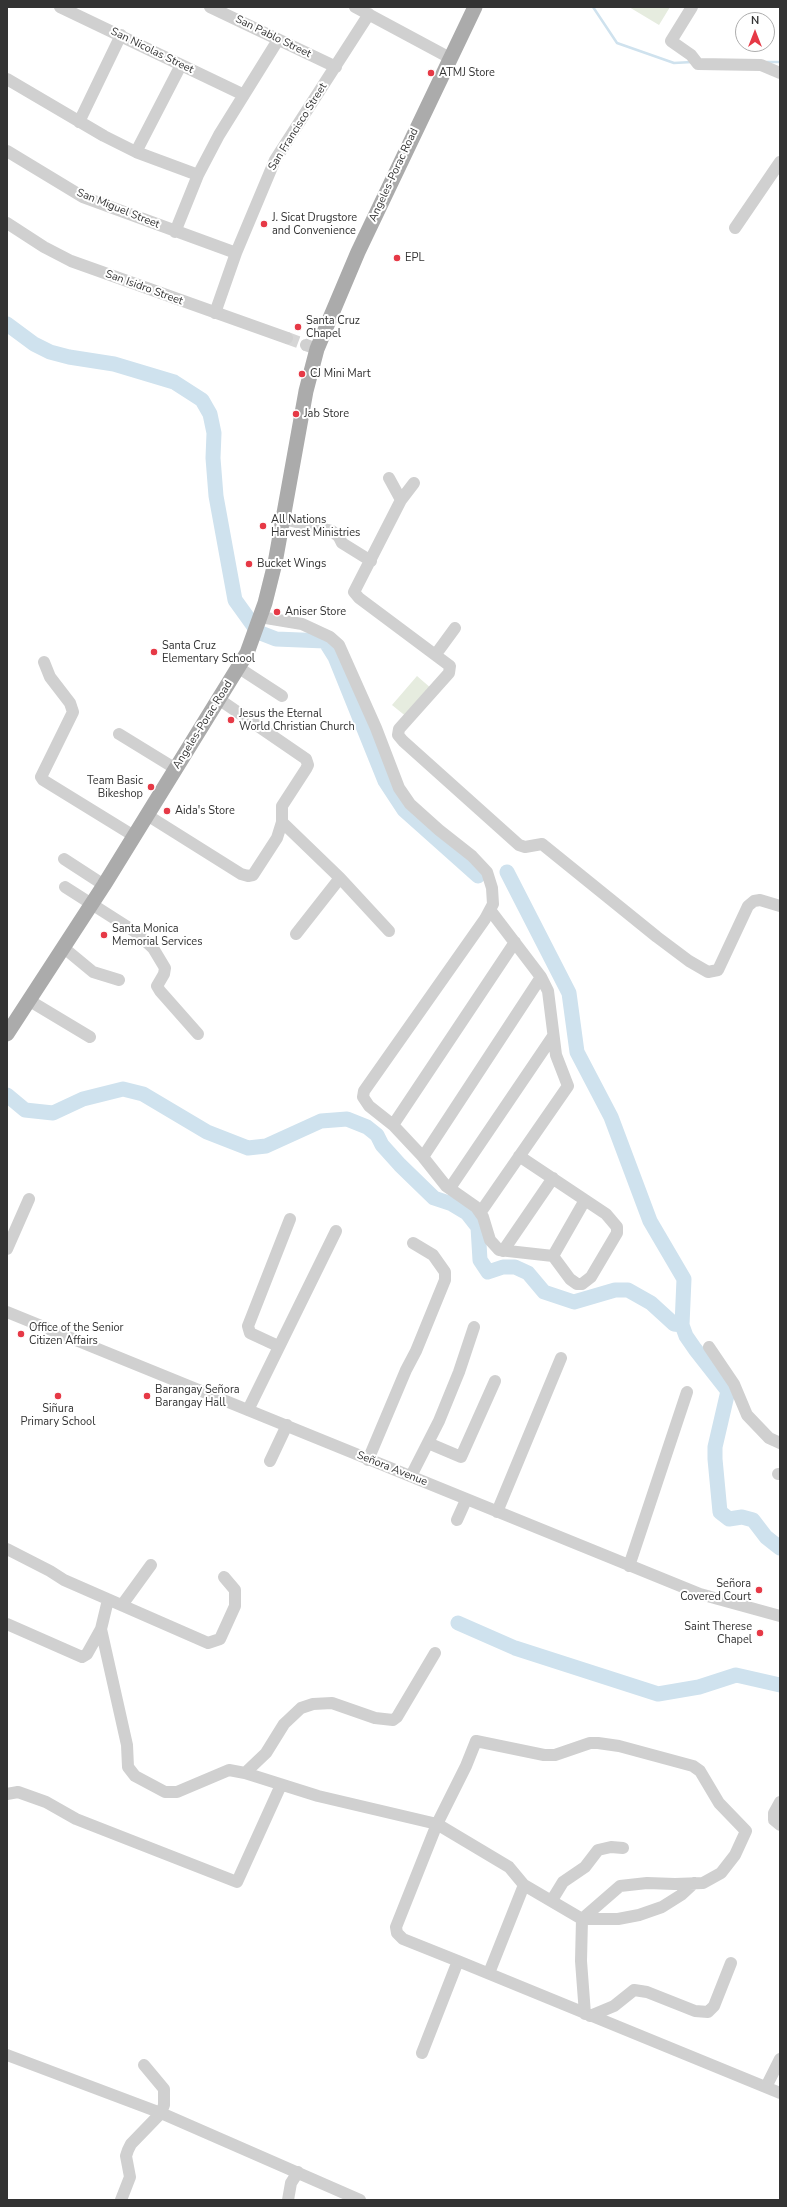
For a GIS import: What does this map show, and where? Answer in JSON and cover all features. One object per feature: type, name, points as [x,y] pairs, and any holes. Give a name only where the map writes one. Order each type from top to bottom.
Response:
[{"type":"main road","name":"Angeles-Porac Road","points":[[9,1026],[30,1001],[92,904],[220,700],[251,644],[275,563],[306,391],[312,347],[450,58],[476,7]]},
{"type":"street","name":"San Nicolas Street","points":[[60,7],[244,95]]},
{"type":"street","name":"San Pablo Street","points":[[210,7],[336,67]]},
{"type":"street","points":[[355,7],[450,58]]},
{"type":"street","points":[[689,8],[671,41],[691,54],[696,63],[761,65],[780,73]]},
{"type":"street","name":"San Francisco Street","points":[[215,313],[236,253],[275,160],[369,14]]},
{"type":"street","points":[[79,122],[121,35]]},
{"type":"street","points":[[175,232],[198,175],[219,135],[278,40]]},
{"type":"street","points":[[136,152],[181,64]]},
{"type":"street","points":[[7,79],[79,122],[136,152],[198,175]]},
{"type":"street","name":"San Miguel Street","points":[[7,151],[83,197],[175,232],[236,253]]},
{"type":"street","points":[[735,228],[780,162]]},
{"type":"street","name":"San Isidro Street","points":[[7,223],[44,247],[71,261],[287,338]]},
{"type":"street","points":[[389,478],[401,500]]},
{"type":"street","points":[[414,483],[401,500],[372,561],[355,589],[356,595],[450,666],[449,673],[399,729],[398,735],[519,845],[524,847],[542,844],[657,937],[708,972],[718,970],[748,906],[754,901],[760,900],[780,906]]},
{"type":"street","points":[[284,519],[332,531],[339,537],[342,543],[372,561]]},
{"type":"street","points":[[259,620],[302,624],[330,637],[339,645],[376,728],[399,788],[410,804],[472,856],[487,872],[493,904],[490,910],[364,1091],[363,1097],[369,1106],[393,1125],[450,1188],[466,1199],[480,1212],[486,1224],[490,1240],[499,1250],[553,1256],[570,1279],[577,1284],[582,1284],[591,1277],[617,1233],[617,1227],[606,1214],[519,1156]]},
{"type":"street","points":[[436,654],[455,628]]},
{"type":"street","points":[[44,662],[50,677],[70,703],[73,712],[49,756],[41,776],[43,780],[134,836]]},
{"type":"street","points":[[238,668],[282,696]]},
{"type":"street","points":[[147,815],[241,874],[248,876],[253,875],[277,838],[282,822],[282,806],[306,769],[308,765],[306,759],[220,700]]},
{"type":"street","points":[[119,734],[176,769]]},
{"type":"street","points":[[282,822],[340,878],[389,931]]},
{"type":"street","points":[[64,859],[104,885]]},
{"type":"street","points":[[296,934],[340,878]]},
{"type":"street","points":[[65,887],[137,933],[153,948],[165,968],[164,974],[157,986],[198,1034]]},
{"type":"street","points":[[480,1212],[568,1086],[556,1055],[548,991],[541,977],[490,910]]},
{"type":"street","points":[[393,1125],[515,942]]},
{"type":"street","points":[[64,948],[98,975],[119,980]]},
{"type":"street","points":[[423,1157],[541,977]]},
{"type":"street","points":[[30,1001],[90,1036]]},
{"type":"street","points":[[450,1188],[553,1036]]},
{"type":"street","points":[[503,1251],[552,1178]]},
{"type":"street","points":[[7,1249],[28,1199]]},
{"type":"street","points":[[553,1256],[585,1200]]},
{"type":"street","points":[[278,1346],[250,1333],[248,1326],[290,1219]]},
{"type":"street","points":[[248,1410],[278,1346],[336,1231]]},
{"type":"street","points":[[368,1460],[406,1370],[416,1351],[444,1280],[444,1272],[433,1255],[413,1243]]},
{"type":"street","name":"Señora Avenue","points":[[7,1312],[700,1594],[780,1616]]},
{"type":"street","points":[[410,1476],[428,1443],[459,1372],[474,1327]]},
{"type":"street","points":[[709,1347],[734,1384],[747,1415],[769,1438],[780,1443]]},
{"type":"street","points":[[497,1512],[561,1358]]},
{"type":"street","points":[[428,1443],[461,1457],[495,1381]]},
{"type":"street","points":[[629,1566],[687,1392]]},
{"type":"street","points":[[270,1461],[287,1425]]},
{"type":"street","points":[[457,1520],[466,1500]]},
{"type":"street","points":[[7,1549],[50,1571],[64,1580],[208,1643],[220,1639],[235,1606],[236,1590],[224,1577]]},
{"type":"street","points":[[122,1605],[151,1565]]},
{"type":"street","points":[[7,1624],[82,1657],[87,1654],[101,1629],[108,1600]]},
{"type":"street","points":[[101,1629],[127,1745],[128,1767],[135,1776],[165,1792],[177,1792],[223,1771],[244,1773],[318,1796],[437,1824],[509,1867],[524,1885],[552,1900],[582,1919],[618,1919],[639,1915],[662,1906],[681,1895],[694,1883]]},
{"type":"street","points":[[244,1773],[266,1753],[284,1724],[301,1708],[313,1704],[332,1703],[375,1718],[393,1720],[397,1717],[435,1653]]},
{"type":"street","points":[[588,2015],[581,1961],[582,1919],[620,1886],[647,1883],[703,1883],[721,1873],[735,1855],[746,1832],[719,1803],[700,1771],[693,1766],[619,1746],[590,1744],[569,1751],[544,1755],[476,1741],[466,1766],[437,1824],[396,1927],[397,1933],[403,1939],[458,1962],[489,1973],[588,2015],[780,2093]]},
{"type":"street","points":[[7,1794],[18,1792],[46,1802],[76,1819],[237,1882],[281,1785]]},
{"type":"street","points":[[780,1802],[774,1813],[774,1820],[780,1825]]},
{"type":"street","points":[[552,1900],[564,1882],[585,1867],[598,1850],[611,1846],[623,1848]]},
{"type":"street","points":[[489,1973],[524,1885]]},
{"type":"street","points":[[422,2053],[458,1962]]},
{"type":"street","points":[[588,2015],[614,2006],[634,1990],[647,1992],[695,2011],[708,2012],[714,2006],[731,1963]]},
{"type":"street","points":[[7,2056],[162,2113],[360,2200]]},
{"type":"street","points":[[766,2087],[780,2059]]},
{"type":"street","points":[[121,2200],[130,2177],[126,2156],[128,2150],[162,2113],[164,2105],[164,2089],[144,2066]]},
{"type":"street","points":[[288,2200],[291,2183],[298,2172]]},
{"type":"shaded area","points":[[629,7],[670,7],[659,25]]},
{"type":"shaded area","points":[[417,676],[432,689],[408,718],[392,705]]},
{"type":"waterway","points":[[593,7],[617,43],[674,63],[692,62]]},
{"type":"waterway","points":[[767,62],[780,62]]},
{"type":"waterway","points":[[7,324],[34,344],[50,352],[69,357],[114,364],[174,382],[202,400],[210,414],[214,433],[213,458],[216,496],[235,600],[258,632],[276,639],[325,641],[335,657],[385,781],[404,810],[478,876]]},
{"type":"waterway","points":[[507,872],[569,993],[577,1052],[611,1117],[650,1221],[684,1279],[682,1325]]},
{"type":"waterway","points":[[7,1095],[25,1110],[53,1113],[83,1099],[123,1089],[143,1094],[207,1132],[248,1148],[266,1146],[321,1121],[347,1119],[367,1127],[377,1135],[382,1145],[400,1165],[434,1198],[452,1204],[467,1213],[478,1227],[480,1260],[488,1272],[503,1267],[515,1267],[528,1273],[544,1292],[574,1302],[615,1290],[628,1290],[651,1303],[674,1324],[682,1325],[686,1336],[695,1349],[728,1391],[715,1447],[720,1512],[729,1519],[742,1517],[753,1520],[766,1537],[780,1548]]},
{"type":"waterway","points":[[458,1623],[515,1648],[658,1694],[699,1687],[736,1675],[780,1685]]},
{"type":"tunnel","points":[[287,338],[306,345]]},
{"type":"place","name":"ATMJ Store","points":[[431,73]]},
{"type":"place","name":"J. Sicat Drugstore and Convenience","points":[[264,224]]},
{"type":"place","name":"EPL","points":[[397,258]]},
{"type":"place","name":"Santa Cruz Chapel","points":[[298,327]]},
{"type":"place","name":"CJ Mini Mart","points":[[302,374]]},
{"type":"place","name":"Jab Store","points":[[296,414]]},
{"type":"place","name":"All Nations Harvest Ministries","points":[[263,526]]},
{"type":"place","name":"Bucket Wings","points":[[249,564]]},
{"type":"place","name":"Aniser Store","points":[[277,612]]},
{"type":"place","name":"Santa Cruz Elementary School","points":[[154,652]]},
{"type":"place","name":"Jesus the Eternal World Christian Church","points":[[231,720]]},
{"type":"place","name":"Team Basic Bikeshop","points":[[151,787]]},
{"type":"place","name":"Aida's Store","points":[[167,811]]},
{"type":"place","name":"Santa Monica Memorial Services","points":[[104,935]]},
{"type":"place","name":"Office of the Senior Citizen Affairs","points":[[21,1334]]},
{"type":"place","name":"Siñura Primary School","points":[[58,1396]]},
{"type":"place","name":"Barangay Señora Barangay Hall","points":[[147,1396]]},
{"type":"place","name":"Señora Covered Court","points":[[759,1590]]},
{"type":"place","name":"Saint Therese Chapel","points":[[760,1633]]}]
